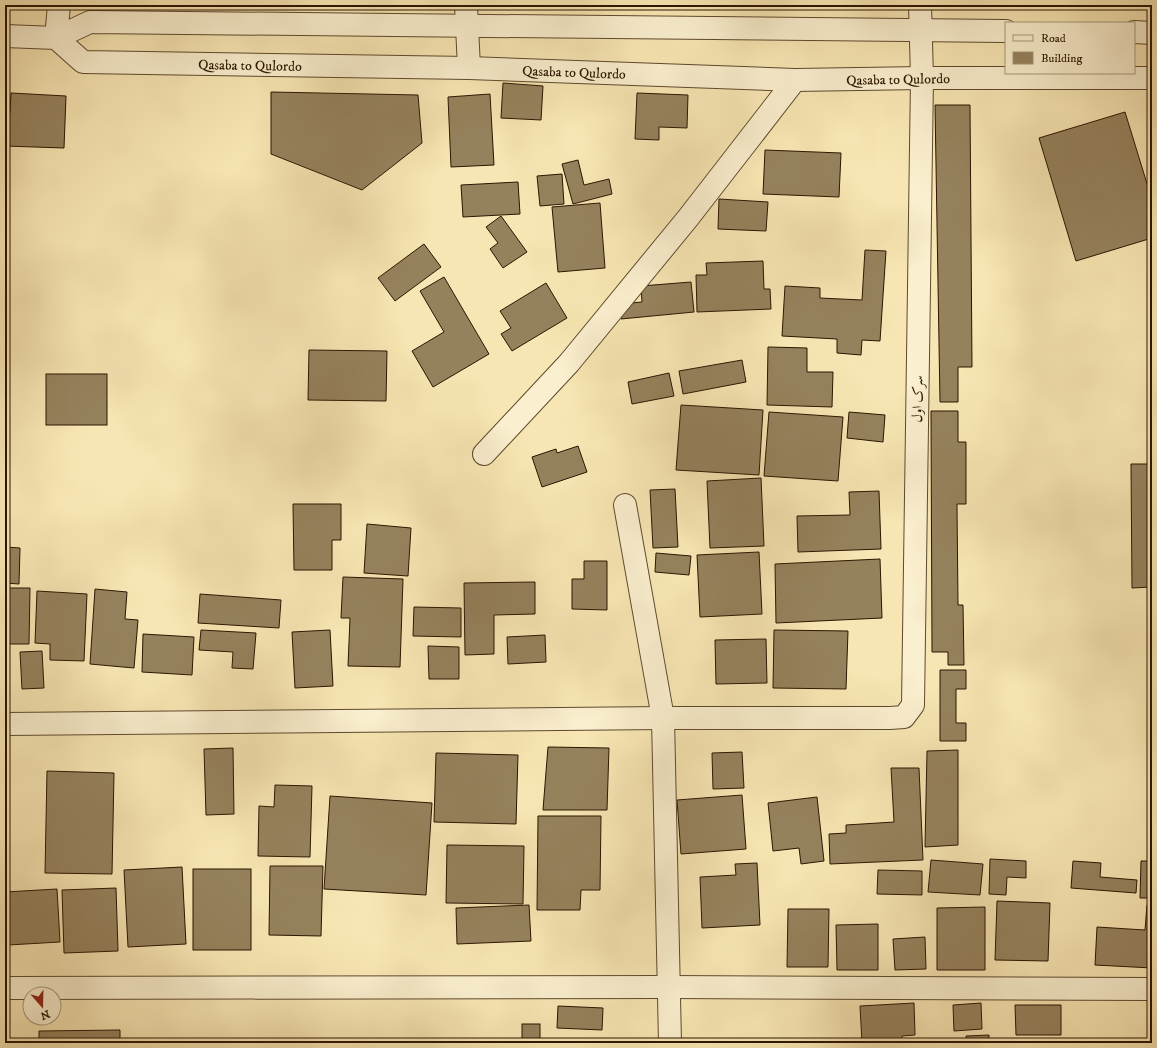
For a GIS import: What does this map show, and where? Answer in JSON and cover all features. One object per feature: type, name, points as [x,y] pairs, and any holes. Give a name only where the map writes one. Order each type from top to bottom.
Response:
[{"type":"street","points":[[56,38],[60,5]]},
{"type":"street","name":"سرک اول","points":[[663,718],[890,718],[904,717],[913,705],[922,78],[920,5]]},
{"type":"street","points":[[467,15],[469,68]]},
{"type":"street","points":[[5,36],[56,38],[90,22],[467,15],[921,30],[1005,31]]},
{"type":"street","points":[[1135,32],[1152,33]]},
{"type":"street","name":"Qasaba to Qulordo","points":[[56,38],[83,62],[469,68],[795,80],[922,78],[1152,78]]},
{"type":"street","points":[[484,454],[574,357],[688,218],[795,80]]},
{"type":"street","points":[[625,505],[663,718],[670,1043]]},
{"type":"street","points":[[5,724],[663,718]]},
{"type":"street","points":[[5,988],[669,987],[1152,989]]},
{"type":"building","points":[[503,83],[543,86],[541,120],[501,118]]},
{"type":"building","points":[[271,92],[418,95],[422,143],[362,190],[271,154]]},
{"type":"building","points":[[11,93],[66,96],[64,148],[5,146],[5,113],[10,113]]},
{"type":"building","points":[[637,93],[688,95],[687,128],[659,127],[659,140],[635,139]]},
{"type":"building","points":[[490,94],[494,165],[451,167],[448,97]]},
{"type":"building","points":[[935,105],[970,105],[972,367],[958,367],[958,402],[940,402]]},
{"type":"building","points":[[1125,112],[1152,200],[1152,238],[1076,261],[1039,138]]},
{"type":"building","points":[[765,150],[841,153],[839,197],[763,194]]},
{"type":"building","points":[[578,160],[584,185],[609,179],[612,194],[573,204],[562,164]]},
{"type":"building","points":[[562,174],[564,204],[540,206],[537,176]]},
{"type":"building","points":[[518,182],[520,214],[463,217],[461,185]]},
{"type":"building","points":[[719,199],[768,202],[766,231],[718,229]]},
{"type":"building","points":[[600,203],[605,268],[558,272],[552,207]]},
{"type":"building","points":[[501,216],[527,252],[503,268],[490,249],[498,243],[486,227]]},
{"type":"building","points":[[424,244],[441,267],[395,301],[378,278]]},
{"type":"building","points":[[865,250],[886,251],[880,341],[862,340],[861,355],[837,353],[837,339],[782,336],[785,286],[820,288],[820,298],[862,300]]},
{"type":"building","points":[[763,261],[764,289],[770,289],[771,309],[697,312],[696,275],[707,275],[706,263]]},
{"type":"building","points":[[444,277],[489,354],[433,387],[412,351],[444,332],[420,291]]},
{"type":"building","points":[[691,282],[694,312],[621,319],[619,304],[642,302],[641,286]]},
{"type":"building","points":[[546,283],[567,318],[512,351],[501,334],[511,328],[500,311]]},
{"type":"building","points":[[768,347],[807,348],[807,372],[833,372],[832,407],[767,405]]},
{"type":"building","points":[[309,350],[387,351],[386,401],[308,400]]},
{"type":"building","points":[[742,360],[746,382],[683,394],[679,371]]},
{"type":"building","points":[[669,373],[674,396],[632,404],[628,382]]},
{"type":"building","points":[[46,374],[107,374],[107,425],[46,425]]},
{"type":"building","points":[[681,405],[763,410],[759,475],[676,470]]},
{"type":"building","points":[[931,411],[958,411],[958,442],[966,442],[966,504],[957,504],[958,605],[963,605],[964,665],[948,665],[948,652],[932,652]]},
{"type":"building","points":[[769,412],[843,417],[838,481],[764,476]]},
{"type":"building","points":[[849,412],[885,415],[883,442],[847,438]]},
{"type":"building","points":[[578,446],[587,472],[542,487],[532,457],[556,449],[557,453]]},
{"type":"building","points":[[1131,464],[1152,464],[1152,587],[1132,588]]},
{"type":"building","points":[[761,478],[764,546],[710,548],[707,481]]},
{"type":"building","points":[[675,489],[678,547],[653,548],[650,490]]},
{"type":"building","points":[[879,491],[881,549],[798,552],[797,516],[850,515],[849,492]]},
{"type":"building","points":[[293,504],[341,504],[341,540],[332,540],[332,570],[294,570]]},
{"type":"building","points":[[367,524],[411,528],[408,576],[364,573]]},
{"type":"building","points":[[5,547],[20,548],[19,584],[5,583]]},
{"type":"building","points":[[759,552],[762,614],[700,617],[697,555]]},
{"type":"building","points":[[656,553],[691,556],[689,575],[655,572]]},
{"type":"building","points":[[880,559],[882,618],[776,623],[775,564]]},
{"type":"building","points":[[584,561],[607,561],[607,610],[572,609],[572,579],[584,579]]},
{"type":"building","points":[[343,577],[403,579],[400,667],[348,666],[350,618],[341,618]]},
{"type":"building","points":[[535,582],[535,614],[494,615],[494,654],[465,655],[464,583]]},
{"type":"building","points":[[5,588],[30,588],[29,644],[5,644]]},
{"type":"building","points":[[95,589],[127,592],[125,619],[138,620],[134,668],[90,664]]},
{"type":"building","points":[[37,591],[87,594],[84,661],[50,660],[50,644],[35,643]]},
{"type":"building","points":[[200,594],[281,600],[279,628],[198,623]]},
{"type":"building","points":[[414,607],[461,608],[461,637],[413,636]]},
{"type":"building","points":[[201,630],[256,633],[253,669],[232,668],[233,652],[199,650]]},
{"type":"building","points":[[330,630],[333,686],[295,688],[292,632]]},
{"type":"building","points":[[774,630],[848,631],[846,689],[773,688]]},
{"type":"building","points":[[143,634],[194,637],[192,675],[142,672]]},
{"type":"building","points":[[545,635],[546,662],[508,664],[507,637]]},
{"type":"building","points":[[766,639],[767,683],[716,684],[715,640]]},
{"type":"building","points":[[428,646],[459,647],[459,679],[429,679]]},
{"type":"building","points":[[42,651],[44,688],[22,689],[20,652]]},
{"type":"building","points":[[940,670],[966,670],[966,689],[956,689],[956,723],[966,723],[966,741],[940,741]]},
{"type":"building","points":[[548,747],[609,748],[607,810],[543,810]]},
{"type":"building","points":[[233,748],[234,814],[206,815],[204,749]]},
{"type":"building","points":[[958,750],[958,845],[925,847],[927,751]]},
{"type":"building","points":[[742,752],[744,788],[713,789],[712,753]]},
{"type":"building","points":[[436,753],[518,755],[516,824],[434,822]]},
{"type":"building","points":[[891,768],[919,768],[923,860],[830,864],[829,834],[846,833],[846,825],[894,822]]},
{"type":"building","points":[[47,771],[114,773],[112,874],[45,873]]},
{"type":"building","points":[[275,785],[312,786],[310,857],[258,856],[259,806],[274,807]]},
{"type":"building","points":[[742,795],[746,849],[681,854],[677,800]]},
{"type":"building","points":[[330,796],[432,803],[426,895],[324,889]]},
{"type":"building","points":[[817,797],[824,861],[801,864],[799,848],[773,851],[768,803]]},
{"type":"building","points":[[538,816],[601,816],[600,890],[581,890],[580,910],[537,910]]},
{"type":"building","points":[[447,845],[524,846],[523,904],[446,903]]},
{"type":"building","points":[[990,859],[1026,861],[1026,878],[1007,877],[1006,895],[989,894]]},
{"type":"building","points":[[931,860],[983,864],[980,895],[928,892]]},
{"type":"building","points":[[1073,861],[1101,863],[1100,877],[1137,880],[1136,893],[1071,888]]},
{"type":"building","points":[[1141,861],[1152,861],[1152,898],[1140,898]]},
{"type":"building","points":[[757,863],[760,925],[702,928],[700,877],[736,875],[735,864]]},
{"type":"building","points":[[270,866],[323,866],[321,936],[269,935]]},
{"type":"building","points":[[182,867],[186,944],[128,947],[124,870]]},
{"type":"building","points":[[193,869],[251,869],[251,950],[193,950]]},
{"type":"building","points":[[878,870],[922,871],[922,895],[877,894]]},
{"type":"building","points":[[116,888],[118,951],[64,953],[62,890]]},
{"type":"building","points":[[57,889],[60,942],[8,945],[5,892]]},
{"type":"building","points":[[997,901],[1050,903],[1048,961],[995,960]]},
{"type":"building","points":[[529,905],[531,941],[457,944],[456,908]]},
{"type":"building","points":[[1147,905],[1152,905],[1152,968],[1095,965],[1097,927],[1145,930]]},
{"type":"building","points":[[985,907],[985,970],[937,970],[937,908]]},
{"type":"building","points":[[788,909],[829,909],[828,967],[787,967]]},
{"type":"building","points":[[878,924],[878,970],[837,970],[836,925]]},
{"type":"building","points":[[925,937],[926,969],[895,970],[893,939]]},
{"type":"building","points":[[914,1003],[915,1035],[902,1036],[902,1043],[862,1043],[860,1006]]},
{"type":"building","points":[[981,1003],[982,1029],[954,1031],[953,1005]]},
{"type":"building","points":[[1015,1005],[1061,1005],[1061,1035],[1016,1035]]},
{"type":"building","points":[[558,1006],[603,1008],[602,1030],[557,1028]]},
{"type":"building","points":[[522,1024],[540,1024],[540,1043],[522,1043]]},
{"type":"building","points":[[120,1030],[120,1043],[39,1043],[39,1031]]},
{"type":"building","points":[[989,1035],[989,1043],[966,1043],[966,1036]]}]
